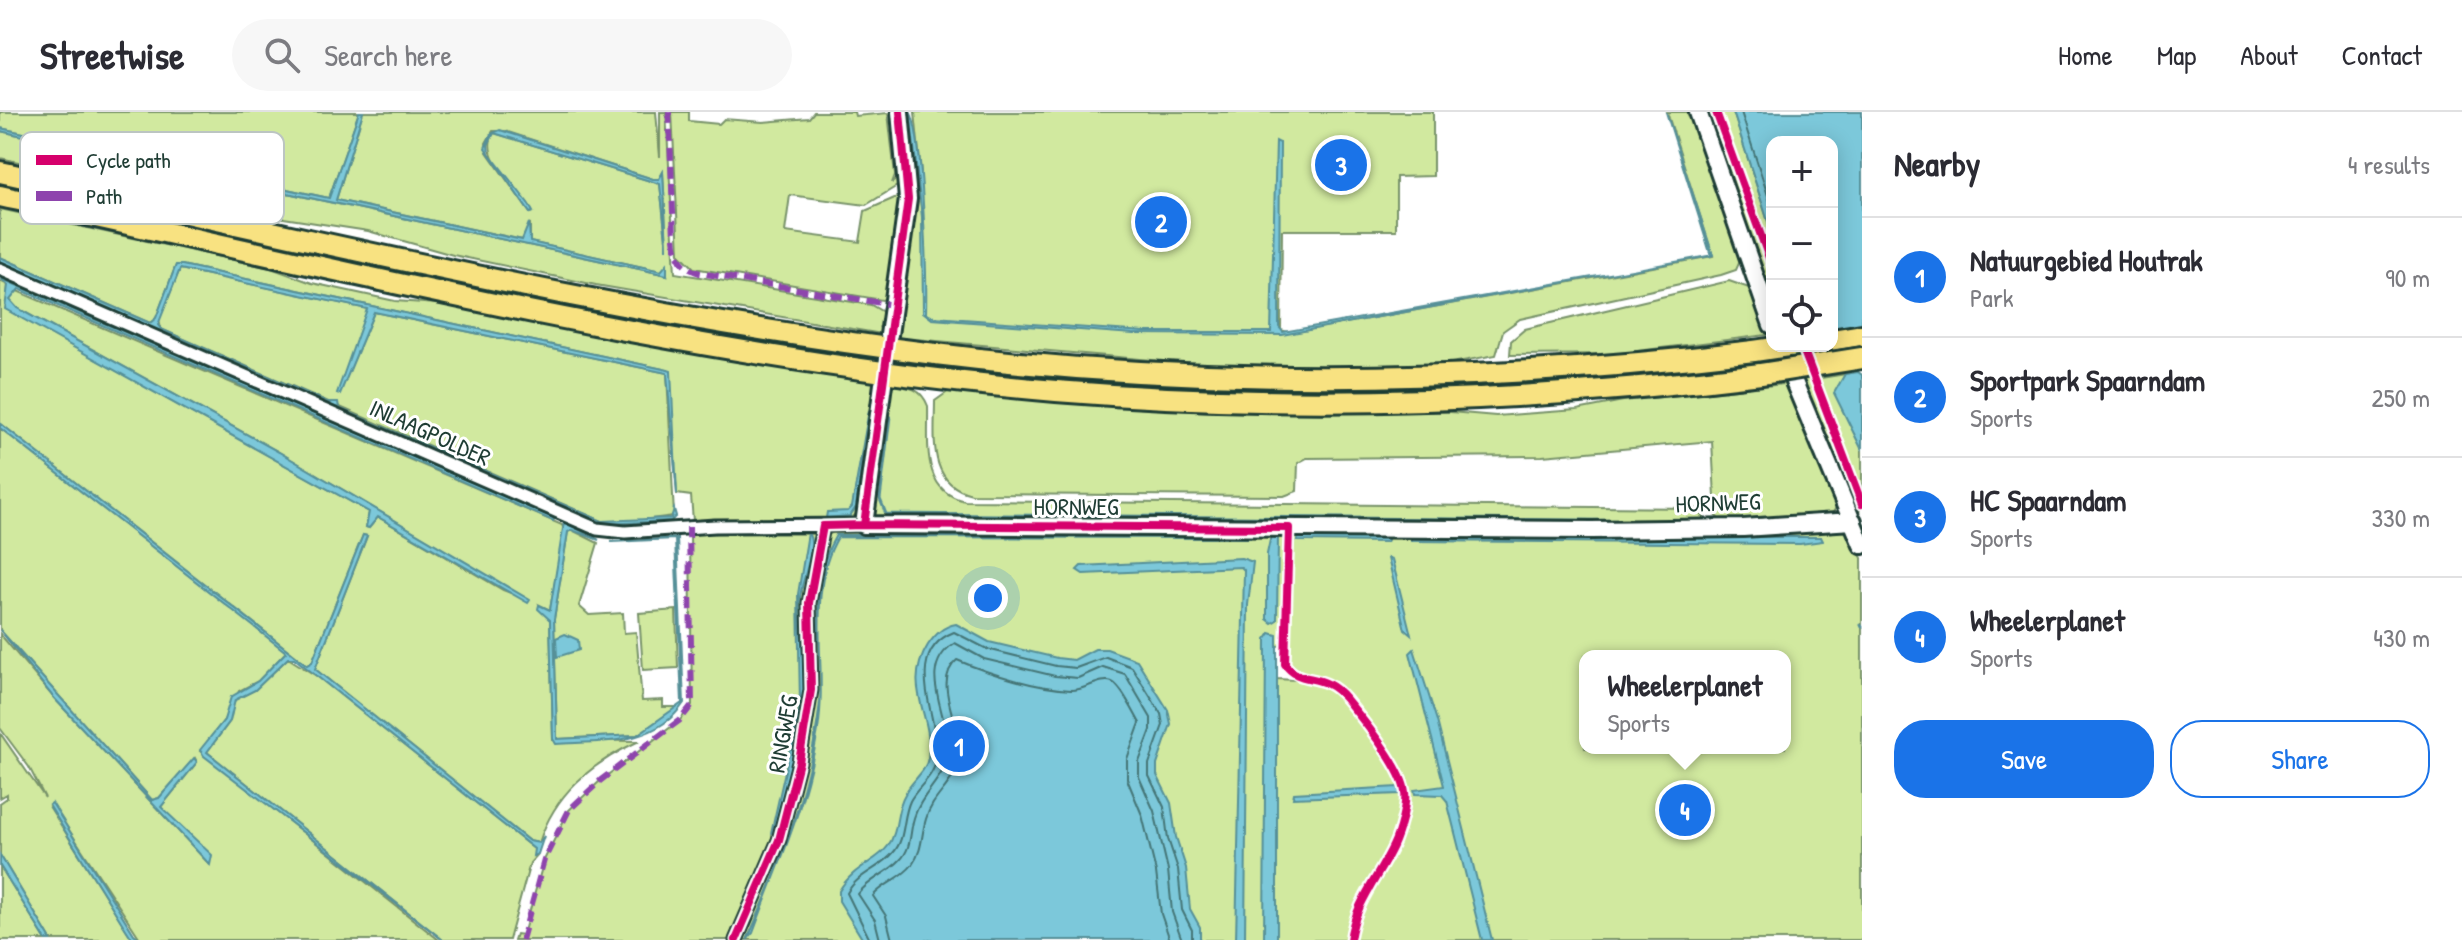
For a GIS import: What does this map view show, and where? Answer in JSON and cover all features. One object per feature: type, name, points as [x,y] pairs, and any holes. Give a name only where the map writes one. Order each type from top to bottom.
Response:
[{"type":"highway","points":[[0,172],[20,176]]},
{"type":"highway","points":[[0,196],[20,200]]},
{"type":"highway","points":[[130,224],[526,309],[699,342],[902,374],[1054,391],[1236,401],[1424,400],[1588,392],[1761,374],[1862,358]]},
{"type":"highway","points":[[242,224],[690,317],[930,353],[1077,368],[1244,377],[1399,377],[1592,368],[1766,349]]},
{"type":"highway","points":[[1838,339],[1862,335]]},
{"type":"street","points":[[889,335],[908,199],[900,112]]},
{"type":"street","points":[[1698,112],[1766,308]]},
{"type":"street","name":"INLAAGPOLDER","points":[[0,269],[597,529],[625,532],[702,526],[864,525]]},
{"type":"street","points":[[1794,382],[1862,545]]},
{"type":"street","points":[[864,525],[883,384]]},
{"type":"street","name":"HORNWEG","points":[[864,525],[1592,530],[1853,521]]},
{"type":"street","name":"RINGWEG","points":[[736,940],[779,840],[799,762],[811,690],[811,584],[823,526]]},
{"type":"green space","points":[[0,112],[359,112],[329,198],[284,188],[284,132],[20,132],[0,128]]},
{"type":"green space","points":[[363,112],[656,112],[660,157],[660,112],[666,112],[675,273],[871,305],[883,312],[885,333],[880,329],[882,334],[596,285],[453,255],[368,231],[284,218],[284,192],[667,275],[664,269],[661,271],[530,242],[530,223],[523,240],[336,200]],"holes":[[[493,131],[505,131],[659,179],[663,172],[667,249],[660,184],[494,133],[490,142],[495,161],[530,206],[530,213],[487,152],[486,143]]]},
{"type":"green space","points":[[672,112],[689,112],[689,121],[719,124],[724,119],[763,122],[809,118],[814,112],[854,112],[855,116],[888,113],[895,175],[892,183],[899,177],[891,115],[896,112],[902,183],[866,205],[790,195],[785,232],[860,242],[865,211],[897,197],[903,201],[888,296],[882,300],[694,268],[679,253]]},
{"type":"green space","points":[[915,112],[1433,112],[1433,176],[1396,177],[1396,230],[1282,230],[1281,330],[1291,333],[1713,256],[1667,112],[1693,112],[1740,261],[1736,270],[1721,275],[1520,319],[1503,331],[1496,355],[1446,364],[1291,367],[1186,363],[892,337],[911,172],[921,172]]},
{"type":"green space","points":[[1704,112],[1718,112],[1766,254],[1766,294]]},
{"type":"green space","points":[[1720,112],[1733,112],[1766,215],[1766,246]]},
{"type":"green space","points":[[0,131],[20,135],[20,162],[0,158]]},
{"type":"green space","points":[[0,209],[20,213],[20,224],[69,224],[271,268],[312,283],[395,301],[438,304],[654,347],[879,383],[861,510],[849,520],[693,521],[691,496],[677,494],[668,370],[182,265],[176,265],[156,318],[150,323],[0,257]]},
{"type":"green space","points":[[180,269],[368,309],[339,394],[374,312],[667,373],[674,516],[618,523],[602,521],[161,329],[159,320]]},
{"type":"green space","points":[[0,281],[8,285],[6,309],[369,512],[366,527],[369,528],[378,517],[503,590],[529,600],[279,452],[17,308],[9,300],[15,290],[562,525],[564,530],[550,610],[540,605],[550,620],[553,740],[639,741],[605,760],[576,783],[554,810],[539,843],[529,841],[315,669],[367,536],[363,535],[312,662],[307,665],[0,423]]},
{"type":"green space","points":[[1729,281],[1752,289],[1766,335],[1613,354],[1510,355],[1511,341],[1525,329]]},
{"type":"green space","points":[[1789,352],[1800,352],[1861,508],[1858,514]]},
{"type":"green space","points":[[1858,372],[1862,375],[1862,498],[1815,379]]},
{"type":"green space","points":[[885,384],[911,388],[925,399],[928,406],[928,449],[934,476],[940,487],[965,501],[1695,508],[1707,521],[876,521],[871,515]]},
{"type":"green space","points":[[1784,384],[1791,389],[1838,504],[1831,516],[1721,521],[1716,516],[1712,441],[1542,456],[1307,458],[1298,463],[1297,491],[1284,496],[972,494],[957,489],[947,480],[941,470],[935,444],[935,401],[949,391],[1063,403],[1213,412],[1450,412],[1496,416],[1577,410],[1623,401]]},
{"type":"green space","points":[[0,428],[286,652],[258,681],[239,691],[224,720],[200,751],[439,940],[141,940],[52,804],[49,806],[133,940],[51,940],[0,855],[0,803],[7,798],[7,794],[0,798],[0,733],[45,798],[29,767],[0,728],[0,634],[54,698],[210,865],[161,807],[197,762],[195,758],[159,798],[152,800],[0,630]]},
{"type":"green space","points":[[1846,529],[1862,558],[1862,940],[514,940],[516,934],[523,935],[544,860],[569,810],[601,780],[680,720],[692,705],[690,533],[830,534],[836,530],[1284,535],[1283,645],[1277,646],[1277,679],[1295,680],[1295,674],[1288,674],[1293,535]]},
{"type":"green space","points":[[572,530],[598,543],[579,606],[589,615],[623,613],[624,633],[636,632],[642,701],[663,700],[663,707],[678,707],[637,735],[557,739],[554,619],[568,531]]},
{"type":"green space","points":[[676,610],[678,668],[643,670],[639,613]]},
{"type":"green space","points":[[288,658],[318,677],[534,849],[534,856],[538,854],[530,863],[509,940],[443,940],[207,752],[230,721],[234,700],[255,690]]},
{"type":"green space","points":[[0,866],[46,940],[0,940]]},
{"type":"water","points":[[359,112],[363,112],[336,200],[522,240],[529,223],[530,242],[661,271],[667,264],[667,275],[284,192],[284,188],[329,198]]},
{"type":"water","points":[[910,112],[921,176],[926,314],[934,317],[1145,332],[1271,332],[1276,141],[1280,143],[1279,327],[1283,332],[1633,270],[1282,335],[1133,334],[932,319],[923,312],[922,217]]},
{"type":"water","points":[[1666,112],[1713,255],[1711,255]]},
{"type":"water","points":[[1733,112],[1862,112],[1862,368],[1844,371],[1838,349],[1838,136],[1766,136],[1766,215]]},
{"type":"water","points":[[0,128],[20,132],[20,135],[0,131]]},
{"type":"water","points":[[500,130],[653,179],[659,179],[663,172],[667,249],[660,184],[494,133],[488,145],[489,153],[528,203],[533,212],[530,213],[485,148],[491,134]]},
{"type":"water","points":[[0,257],[150,323],[156,318],[176,265],[182,265],[671,371],[677,494],[667,373],[374,312],[340,394],[337,393],[367,309],[180,269],[158,325],[327,402],[338,402],[339,408],[602,521],[671,518],[674,509],[676,516],[671,521],[603,524],[0,263]]},
{"type":"water","points":[[0,278],[555,518],[553,521],[19,289],[10,300],[17,308],[279,452],[530,600],[528,603],[378,517],[369,528],[366,527],[369,512],[5,309],[8,285]]},
{"type":"water","points":[[1858,372],[1862,375],[1862,450],[1834,393],[1845,374]]},
{"type":"water","points":[[869,410],[856,507],[850,516],[826,518],[827,512],[848,511],[852,507]]},
{"type":"water","points":[[0,423],[307,665],[312,662],[363,535],[367,536],[315,669],[529,841],[539,843],[544,836],[538,854],[533,856],[534,849],[294,658],[288,658],[255,690],[235,700],[230,721],[207,752],[443,940],[204,756],[200,750],[224,720],[231,697],[258,681],[286,652],[0,428]]},
{"type":"water","points":[[564,522],[599,540],[572,530],[568,532],[554,619],[557,739],[637,735],[682,703],[675,539],[611,542],[677,538],[684,703],[672,717],[643,734],[609,741],[556,744],[553,739],[550,620],[538,609],[539,605],[550,610]]},
{"type":"water","points":[[808,533],[811,546],[800,607],[804,690],[800,733],[785,799],[771,834],[800,704],[798,594]]},
{"type":"water","points":[[836,535],[1251,538],[838,537],[822,582],[820,655],[818,617],[821,575]]},
{"type":"water","points":[[1271,535],[1278,536],[1277,620],[1272,623],[1267,619],[1267,554]]},
{"type":"water","points":[[1298,537],[1389,537],[1387,542],[1297,541]]},
{"type":"water","points":[[1410,537],[1821,537],[1823,541],[1800,544],[1411,541]]},
{"type":"water","points":[[1241,558],[1253,562],[1248,605],[1245,940],[1236,940],[1244,570],[1241,567],[1083,574],[1077,570],[1081,566]]},
{"type":"water","points":[[1388,558],[1392,559],[1411,635],[1405,630]]},
{"type":"water","points":[[956,624],[989,642],[1057,658],[1074,660],[1095,649],[1107,649],[1137,660],[1168,710],[1171,724],[1157,765],[1157,775],[1171,803],[1176,837],[1186,868],[1190,909],[1200,927],[1200,940],[863,940],[839,901],[839,891],[851,876],[888,846],[902,800],[927,763],[929,743],[918,675],[928,645],[937,634]]},
{"type":"water","points":[[0,630],[152,800],[159,798],[194,758],[197,762],[161,807],[212,855],[210,865],[54,698]]},
{"type":"water","points":[[1270,633],[1277,635],[1277,940],[1264,940],[1266,639]]},
{"type":"water","points":[[565,634],[578,640],[579,650],[557,657],[556,638]]},
{"type":"water","points":[[1414,649],[1437,721],[1492,940],[1482,940],[1447,801],[1442,795],[1415,794],[1414,790],[1444,786],[1410,653]]},
{"type":"water","points":[[821,686],[818,730],[813,758],[799,809],[782,858],[753,933],[747,940],[783,854],[802,794],[816,733]]},
{"type":"water","points":[[1398,787],[1400,794],[1293,798],[1294,793]]},
{"type":"water","points":[[52,803],[134,934],[141,940],[133,940],[49,805]]},
{"type":"water","points":[[0,855],[51,940],[46,940],[0,866]]},
{"type":"waterway","points":[[890,416],[880,499],[886,514],[1684,521]]},
{"type":"marked path","points":[[669,112],[674,238],[678,256],[684,264],[700,273],[893,305]]},
{"type":"marked path","points":[[522,940],[544,860],[569,810],[601,780],[680,720],[692,705],[689,527]]},
{"type":"cycle path","points":[[864,525],[908,199],[900,112]]},
{"type":"cycle path","points":[[1716,112],[1766,250]]},
{"type":"cycle path","points":[[1804,352],[1862,504]]},
{"type":"cycle path","points":[[736,940],[779,840],[799,762],[811,690],[809,603],[823,526],[864,525],[1289,528],[1285,664],[1298,675],[1328,684],[1346,699],[1389,757],[1405,792],[1404,812],[1395,841],[1362,902],[1350,940]]},
{"type":"place","name":"HC Spaarndam","points":[[1341,165]]},
{"type":"place","name":"Sportpark Spaarndam","points":[[1161,222]]},
{"type":"place","name":"Natuurgebied Houtrak","points":[[959,746]]},
{"type":"place","name":"Wheelerplanet","points":[[1685,810]]}]
